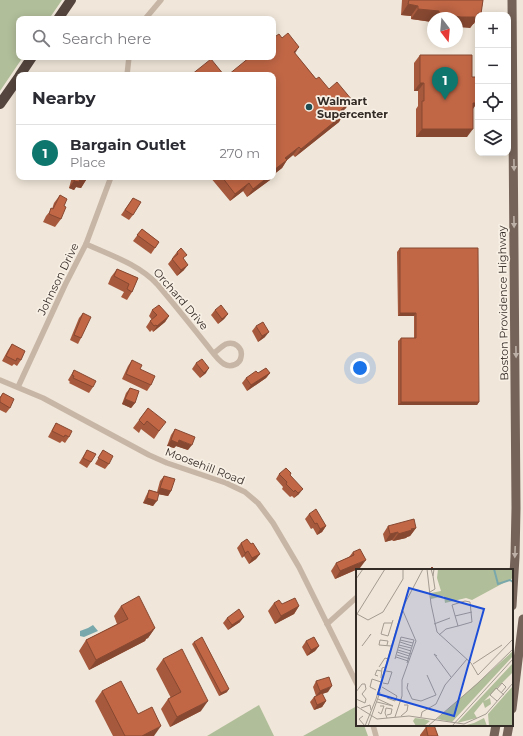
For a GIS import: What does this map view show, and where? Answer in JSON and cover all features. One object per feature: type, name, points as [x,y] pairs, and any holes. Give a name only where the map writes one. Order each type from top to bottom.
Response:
[{"type":"highway","points":[[60,16],[71,0]]},
{"type":"highway","points":[[23,72],[30,60]]},
{"type":"highway","points":[[0,104],[16,82]]},
{"type":"main road","name":"Boston Providence Highway","points":[[512,0],[516,524],[513,586]]},
{"type":"main road","points":[[513,701],[523,619]]},
{"type":"main road","points":[[494,736],[496,726]]},
{"type":"main road","points":[[507,736],[509,726]]},
{"type":"street","points":[[148,16],[161,0]]},
{"type":"street","points":[[126,72],[128,60]]},
{"type":"street","name":"Johnson Drive","points":[[18,387],[65,285],[86,244],[110,180]]},
{"type":"street","name":"Orchard Drive","points":[[86,244],[135,266],[151,277],[214,353],[224,364],[227,366],[234,365],[242,357],[241,349],[231,343],[224,345],[214,353]]},
{"type":"street","name":"Moosehill Road","points":[[0,380],[54,404],[138,450],[167,463],[226,483],[250,496],[268,515],[292,553],[356,682]]},
{"type":"street","points":[[327,624],[356,598]]},
{"type":"street","points":[[372,726],[376,736]]},
{"type":"green space","points":[[0,0],[62,0],[51,16],[16,16],[16,60],[21,60],[0,91]]},
{"type":"green space","points":[[259,705],[274,736],[207,736]]},
{"type":"green space","points":[[356,707],[356,726],[364,726],[368,736],[303,736]]},
{"type":"water","points":[[93,625],[98,631],[84,637],[80,636],[80,631]]},
{"type":"building","points":[[409,0],[483,0],[481,12],[475,12],[475,17],[463,17],[463,12],[439,12],[418,9],[418,6],[408,4]]},
{"type":"building","name":"Walmart Supercenter","points":[[288,33],[299,47],[294,52],[316,79],[319,77],[329,89],[337,82],[352,100],[341,110],[344,114],[301,149],[299,147],[285,158],[287,160],[276,168],[276,72],[232,72],[246,60],[276,60],[276,36],[279,34],[282,38]]},
{"type":"building","points":[[420,55],[472,55],[472,77],[475,77],[473,129],[422,129],[422,101],[424,101],[424,83],[420,83]]},
{"type":"building","points":[[212,60],[222,72],[195,72]]},
{"type":"building","points":[[224,180],[264,180],[253,189],[249,183],[235,194]]},
{"type":"building","points":[[60,195],[67,199],[64,206],[66,207],[61,219],[49,214],[51,208],[53,209]]},
{"type":"building","points":[[133,198],[141,202],[133,215],[125,210]]},
{"type":"building","points":[[142,229],[159,242],[155,248],[137,235]]},
{"type":"building","points":[[181,248],[187,255],[183,258],[188,265],[181,270],[172,259],[178,254],[177,252]]},
{"type":"building","points":[[400,248],[478,248],[479,402],[401,402],[401,338],[416,338],[416,313],[400,313]]},
{"type":"building","points":[[117,269],[138,278],[132,292],[127,289],[129,284],[114,276]]},
{"type":"building","points":[[159,305],[169,316],[157,326],[154,326],[150,321],[157,315],[152,310]]},
{"type":"building","points":[[221,305],[228,314],[222,319],[215,310]]},
{"type":"building","points":[[83,313],[91,317],[81,338],[74,335]]},
{"type":"building","points":[[263,322],[269,332],[262,336],[256,326]]},
{"type":"building","points":[[12,344],[25,351],[21,360],[17,358],[16,361],[6,356]]},
{"type":"building","points":[[202,359],[209,368],[204,373],[196,363]]},
{"type":"building","points":[[132,360],[142,365],[140,369],[155,376],[151,385],[126,374]]},
{"type":"building","points":[[266,368],[270,373],[251,385],[246,378],[256,371],[258,373]]},
{"type":"building","points":[[74,370],[96,381],[93,387],[73,378],[74,376],[72,375]]},
{"type":"building","points":[[130,388],[139,391],[135,403],[125,399]]},
{"type":"building","points":[[3,393],[14,399],[10,408],[0,402],[0,398]]},
{"type":"building","points":[[148,408],[166,422],[159,431],[147,421],[144,425],[139,420]]},
{"type":"building","points":[[56,423],[72,431],[69,437],[65,435],[64,437],[52,431]]},
{"type":"building","points":[[175,429],[195,437],[192,445],[179,440],[178,443],[171,440]]},
{"type":"building","points":[[87,450],[96,454],[91,462],[83,458]]},
{"type":"building","points":[[103,450],[113,456],[109,464],[98,458]]},
{"type":"building","points":[[286,468],[291,473],[290,475],[303,489],[298,493],[295,490],[294,492],[286,484],[287,482],[279,474]]},
{"type":"building","points":[[164,476],[175,479],[171,491],[160,488]]},
{"type":"building","points":[[149,490],[159,493],[157,501],[147,498]]},
{"type":"building","points":[[316,509],[326,526],[320,529],[309,514]]},
{"type":"building","points":[[414,519],[416,528],[398,534],[398,532],[390,534],[388,526]]},
{"type":"building","points":[[247,539],[251,544],[253,543],[260,554],[252,558],[248,551],[245,553],[241,543]]},
{"type":"building","points":[[360,549],[366,560],[340,571],[336,563],[354,555],[353,552]]},
{"type":"building","points":[[139,596],[155,628],[152,631],[96,660],[86,640],[128,619],[121,606]]},
{"type":"building","points":[[295,598],[299,606],[281,616],[274,603],[279,600],[282,604]]},
{"type":"building","points":[[239,609],[244,617],[232,625],[227,618]]},
{"type":"building","points":[[202,637],[229,689],[221,693],[194,642]]},
{"type":"building","points":[[314,637],[319,646],[311,650],[306,641]]},
{"type":"building","points":[[182,649],[208,701],[177,717],[168,699],[181,692],[163,659]]},
{"type":"building","points":[[329,677],[332,686],[320,691],[316,681]]},
{"type":"building","points":[[121,681],[138,714],[152,707],[161,726],[142,736],[125,736],[102,691]]},
{"type":"building","points":[[322,693],[326,701],[317,705],[314,697]]},
{"type":"building","points":[[434,726],[438,736],[428,736],[426,727]]},
{"type":"place","name":"Bargain Outlet","points":[[445,100]]},
{"type":"place","name":"Walmart Supercenter","points":[[309,107]]}]
